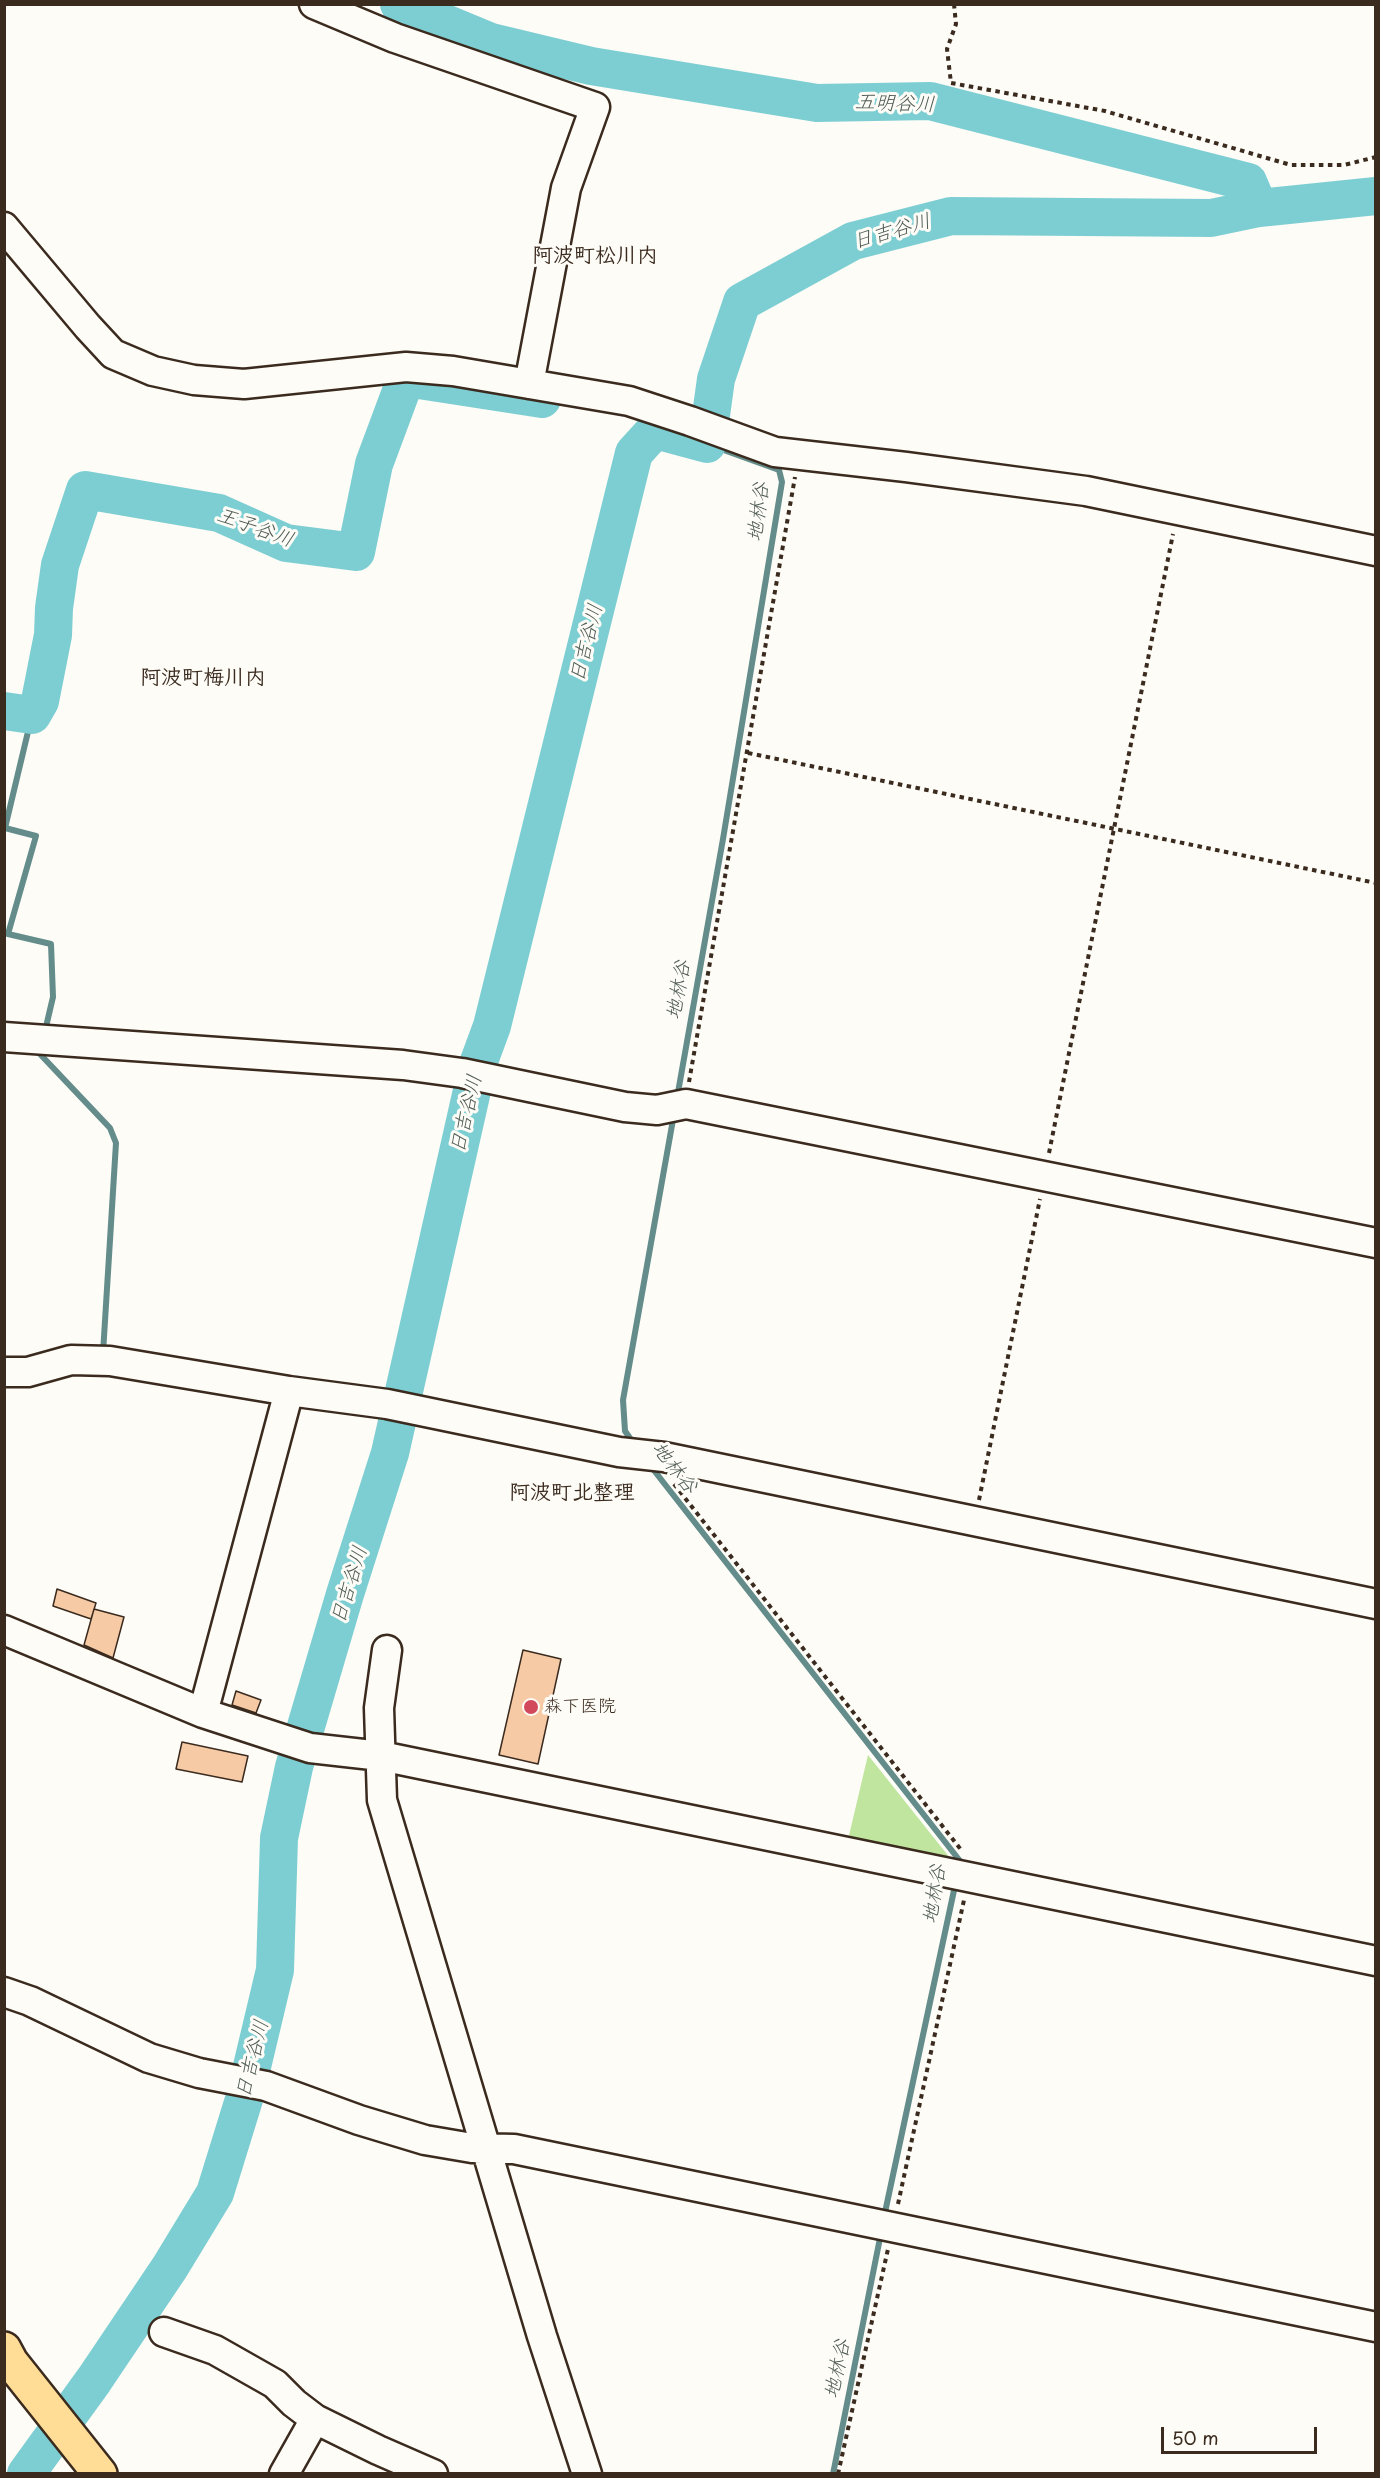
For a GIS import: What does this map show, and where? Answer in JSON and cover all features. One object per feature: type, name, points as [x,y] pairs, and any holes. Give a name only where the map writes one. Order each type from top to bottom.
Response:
[{"type":"main road","points":[[4,2349],[11,2362],[100,2474]]},
{"type":"street","points":[[314,4],[395,38],[594,107],[566,188],[529,384]]},
{"type":"street","points":[[4,227],[113,354],[153,371],[194,380],[244,384],[406,367],[453,371],[629,402],[775,452],[1086,491],[1376,551]]},
{"type":"street","points":[[4,1036],[403,1065],[474,1075],[626,1107],[657,1110],[678,1105],[1045,1175],[1376,1242]]},
{"type":"street","points":[[4,1372],[28,1372],[71,1360],[110,1361],[289,1391],[399,1406],[1376,1604]]},
{"type":"street","points":[[202,1713],[289,1391]]},
{"type":"street","points":[[4,1630],[202,1713],[300,1745],[381,1756],[1376,1961]]},
{"type":"street","points":[[387,1650],[380,1708],[382,1800],[542,2337],[587,2474]]},
{"type":"street","points":[[4,1992],[30,2001],[149,2058],[199,2073],[266,2086],[358,2120],[425,2140],[472,2148],[514,2149],[1376,2328]]},
{"type":"street","points":[[164,2332],[215,2350],[275,2384],[315,2419],[433,2474]]},
{"type":"street","points":[[284,2474],[315,2419]]},
{"type":"path","points":[[954,4],[956,24],[947,49],[951,83],[1105,111],[1291,165],[1344,165],[1376,157]]},
{"type":"path","points":[[678,1105],[748,753],[798,456]]},
{"type":"path","points":[[975,1521],[1178,510]]},
{"type":"path","points":[[748,753],[1376,883]]},
{"type":"path","points":[[647,1455],[665,1473],[970,1861],[962,1875],[886,2225],[838,2474]]},
{"type":"green space","points":[[868,1755],[954,1863],[847,1844]]},
{"type":"building","points":[[57,1589],[96,1603],[91,1619],[53,1606]]},
{"type":"building","points":[[94,1609],[124,1617],[113,1658],[84,1645]]},
{"type":"building","points":[[523,1650],[561,1659],[538,1764],[499,1755]]},
{"type":"building","points":[[236,1691],[261,1700],[256,1713],[232,1705]]},
{"type":"building","points":[[182,1742],[248,1756],[242,1782],[176,1769]]},
{"type":"waterway","name":"五明谷川","points":[[399,4],[491,42],[591,66],[817,103],[930,101],[1248,182],[1259,208]]},
{"type":"waterway","name":"日吉谷川","points":[[26,2474],[94,2380],[170,2267],[215,2193],[245,2096],[275,1970],[279,1838],[294,1767],[345,1594],[390,1453],[478,1064],[492,1026],[634,453],[655,430],[707,444],[716,379],[742,302],[853,241],[951,216],[1211,218],[1259,208],[1376,196]]},
{"type":"waterway","name":"王子谷川","points":[[4,711],[32,715],[40,701],[53,635],[60,565],[85,490],[219,513],[286,543],[356,552],[374,464],[406,378],[542,399]]},
{"type":"waterway","name":"地林谷","points":[[677,1098],[723,839],[782,482],[779,470],[707,444]]},
{"type":"waterway","points":[[32,715],[5,828],[36,836],[8,934],[51,944],[53,997],[45,1031]]},
{"type":"waterway","points":[[40,1047],[39,1053],[110,1128],[116,1143],[103,1353]]},
{"type":"waterway","name":"地林谷","points":[[634,1444],[625,1431],[623,1400],[674,1114]]},
{"type":"waterway","name":"地林谷","points":[[649,1464],[960,1861],[959,1868]]},
{"type":"waterway","name":"地林谷","points":[[884,2217],[956,1881]]},
{"type":"waterway","name":"地林谷","points":[[833,2474],[881,2233]]},
{"type":"place","name":"森下医院","points":[[531,1707]]},
{"type":"district","name":"阿波町松川内","points":[[595,256]]},
{"type":"district","name":"阿波町梅川内","points":[[203,678]]},
{"type":"district","name":"阿波町北整理","points":[[572,1493]]}]
